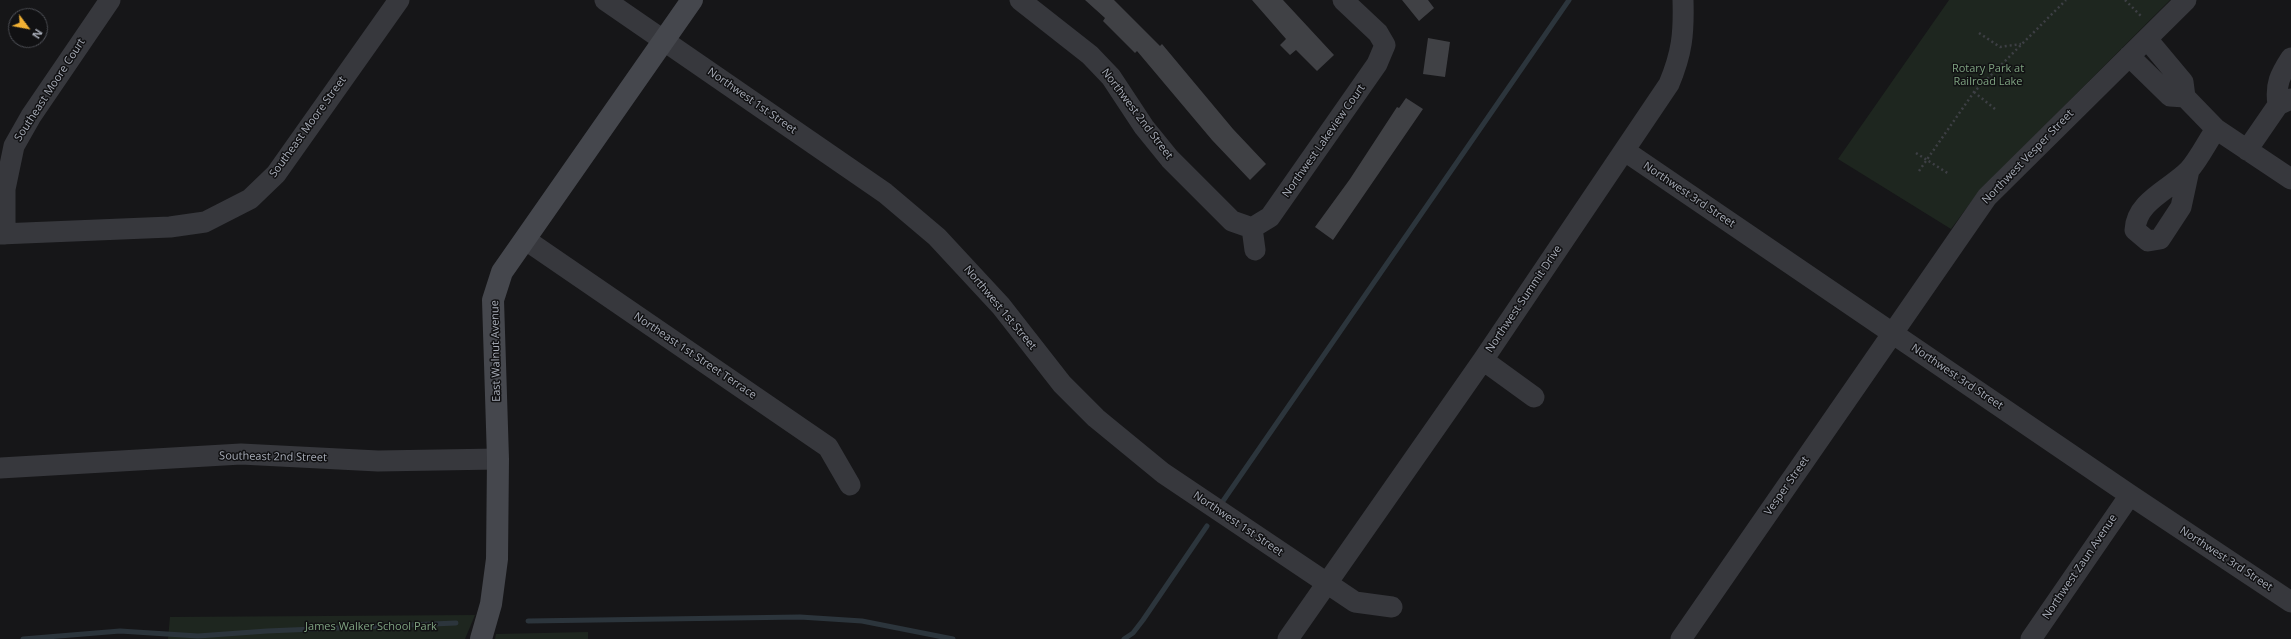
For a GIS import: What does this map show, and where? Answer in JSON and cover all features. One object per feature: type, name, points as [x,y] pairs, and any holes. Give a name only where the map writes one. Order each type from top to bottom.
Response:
[{"type":"street","name":"Southeast Moore Court","points":[[2,234],[5,189],[14,146],[31,116],[110,0]]},
{"type":"street","name":"Southeast Moore Street","points":[[2,234],[170,227],[205,222],[250,199],[276,174],[399,0]]},
{"type":"street","name":"Northwest 1st Street","points":[[605,0],[885,193],[937,237],[1001,306],[1062,384],[1096,418],[1163,473],[1355,602],[1392,607]]},
{"type":"street","name":"East Walnut Avenue","points":[[481,639],[491,604],[497,559],[498,459],[493,300],[502,272],[526,240],[692,0]]},
{"type":"street","name":"Northwest 2nd Street","points":[[1020,0],[1090,55],[1111,77],[1144,127],[1170,159],[1232,221],[1252,228]]},
{"type":"street","name":"Northwest Lakeview Court","points":[[1252,228],[1270,217],[1377,64],[1385,45],[1372,27],[1343,0]]},
{"type":"street","name":"Northwest Summit Drive","points":[[1288,639],[1483,360],[1669,84],[1680,59],[1684,28],[1682,0]]},
{"type":"street","name":"Northwest Vesper Street","points":[[1893,333],[1987,197],[2129,56],[2146,30],[2186,0]]},
{"type":"street","points":[[2146,30],[2183,82],[2185,97],[2216,129],[2291,179]]},
{"type":"street","points":[[2129,56],[2170,96],[2185,97]]},
{"type":"street","points":[[2247,150],[2284,102],[2276,91],[2279,77],[2291,58]]},
{"type":"street","points":[[2189,170],[2216,129]]},
{"type":"street","name":"Northwest 3rd Street","points":[[1624,152],[2130,495],[2291,602]]},
{"type":"street","points":[[1252,228],[1255,250]]},
{"type":"street","name":"Northeast 1st Street Terrace","points":[[526,240],[828,447],[850,485]]},
{"type":"street","name":"Vesper Street","points":[[1681,639],[1893,333]]},
{"type":"street","points":[[1483,360],[1534,397]]},
{"type":"street","name":"Southeast 2nd Street","points":[[0,468],[241,454],[378,461],[498,459]]},
{"type":"street","name":"Northwest Zaun Avenue","points":[[2031,639],[2130,495]]},
{"type":"path","points":[[1919,171],[1974,92],[2066,0]]},
{"type":"path","points":[[2125,0],[2146,30]]},
{"type":"path","points":[[1979,32],[2000,47],[2022,44]]},
{"type":"path","points":[[1974,92],[1995,108]]},
{"type":"path","points":[[1916,153],[1949,174]]},
{"type":"green space","name":"Rotary Park at Railroad Lake","points":[[1949,0],[2170,0],[1980,190],[1951,229],[1838,159]]},
{"type":"green space","name":"James Walker School Park","points":[[475,615],[465,639],[168,639],[170,617]]},
{"type":"green space","points":[[588,632],[588,639],[495,639],[496,634]]},
{"type":"building","points":[[1085,0],[1114,0],[1160,46],[1162,44],[1233,129],[1266,164],[1250,180],[1212,140],[1137,51],[1135,53],[1103,21],[1105,18]]},
{"type":"building","points":[[1252,0],[1283,0],[1334,55],[1317,71],[1296,50],[1290,55],[1280,45],[1286,39]]},
{"type":"building","points":[[1402,0],[1428,0],[1434,8],[1419,21]]},
{"type":"building","points":[[1428,38],[1450,42],[1445,77],[1423,74]]},
{"type":"building","points":[[1406,98],[1423,109],[1333,240],[1315,227],[1350,179],[1397,107],[1399,108]]},
{"type":"waterway","points":[[1223,501],[1569,0]]},
{"type":"waterway","points":[[1124,639],[1133,633],[1143,620],[1207,526]]},
{"type":"waterway","points":[[528,621],[800,617],[862,621],[953,639]]},
{"type":"waterway","points":[[23,639],[120,631],[198,636],[267,631],[456,623]]}]
